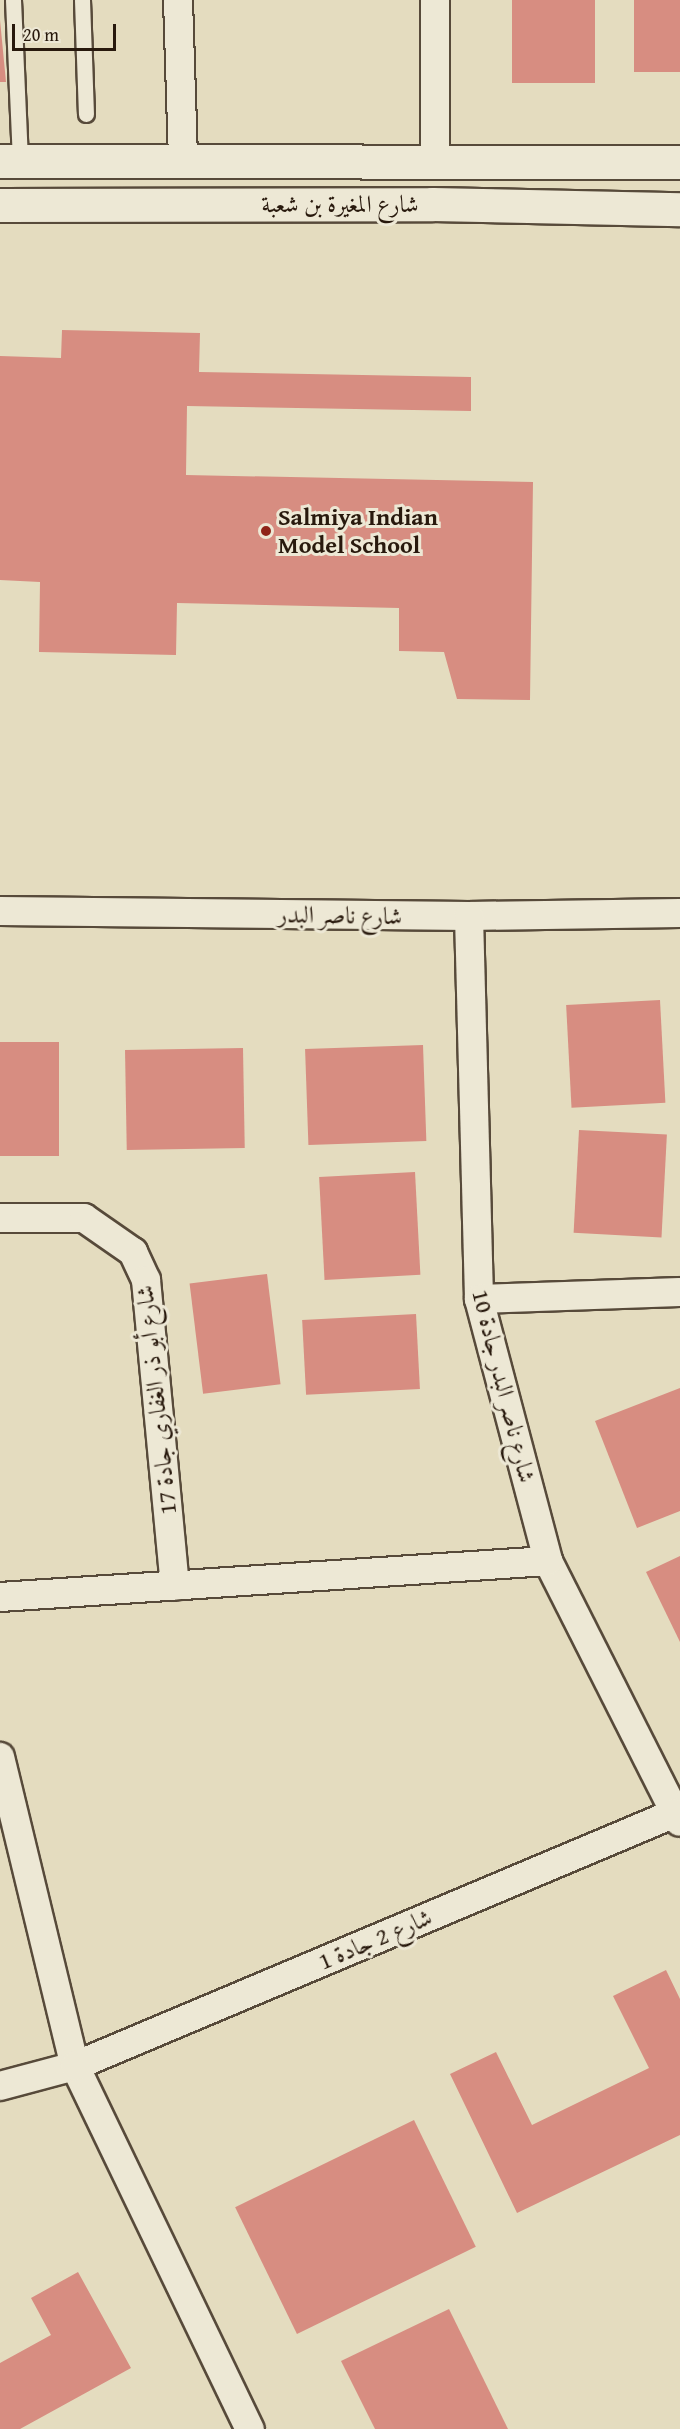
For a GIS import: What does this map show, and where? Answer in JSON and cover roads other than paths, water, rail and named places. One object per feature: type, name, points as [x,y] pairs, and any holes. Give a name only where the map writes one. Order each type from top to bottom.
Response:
[{"type":"main road","name":"شارع المغيرة بن شعبة","points":[[10,161],[680,162]]},
{"type":"main road","name":"شارع المغيرة بن شعبة","points":[[0,205],[432,204],[680,209]]},
{"type":"street","points":[[178,0],[183,162]]},
{"type":"street","points":[[435,0],[435,160]]},
{"type":"street","name":"شارع ناصر البدر","points":[[0,911],[469,916],[680,913]]},
{"type":"street","name":"شارع ناصر البدر جادة 10","points":[[469,916],[479,1299],[548,1561],[678,1817]]},
{"type":"street","name":"شارع أبو ذر الغفاري جادة 17","points":[[0,1218],[84,1218],[134,1252],[146,1281],[175,1586]]},
{"type":"street","points":[[479,1299],[680,1293]]},
{"type":"street","points":[[0,1597],[548,1561]]},
{"type":"street","points":[[0,1756],[75,2066],[250,2429]]},
{"type":"street","name":"شارع 2 جادة 1","points":[[0,2086],[75,2066],[678,1817]]},
{"type":"lane","points":[[10,161],[14,0]]},
{"type":"lane","points":[[82,0],[86,114]]},
{"type":"place","name":"Salmiya Indian Model School","points":[[266,531]]}]
